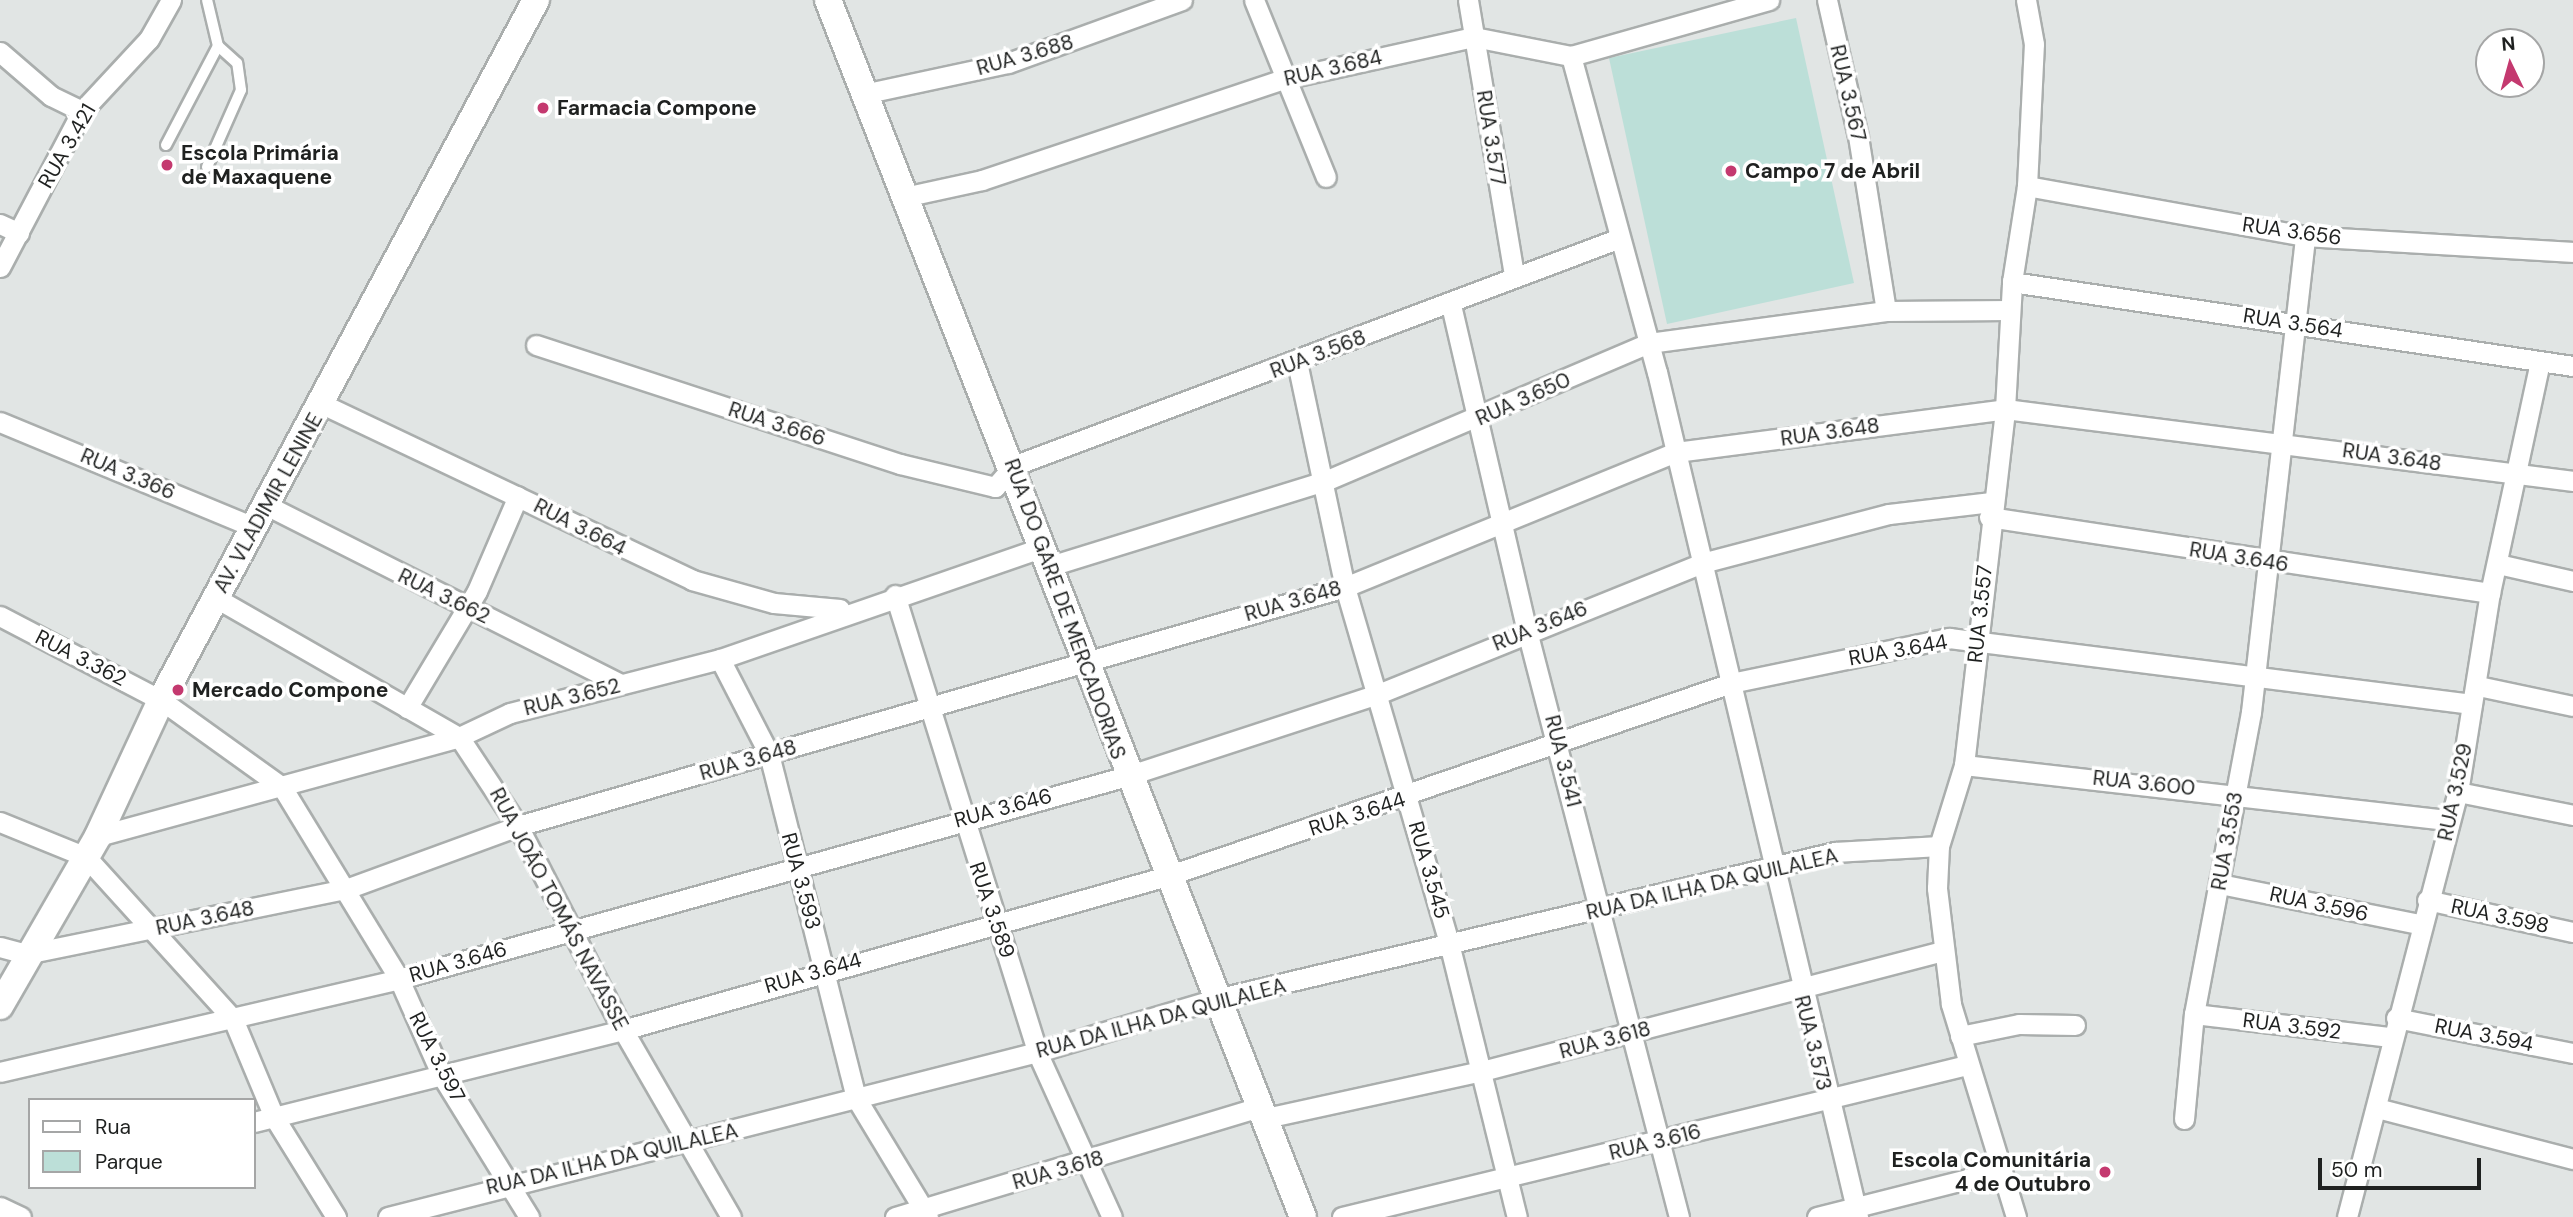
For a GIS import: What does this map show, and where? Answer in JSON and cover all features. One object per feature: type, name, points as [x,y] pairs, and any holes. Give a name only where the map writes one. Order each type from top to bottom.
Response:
[{"type":"street","name":"AV. VLADIMIR LENINE","points":[[0,1006],[26,954],[92,847],[161,699],[262,517],[536,0]]},
{"type":"street","name":"RUA DO GARE DE MERCADORIAS","points":[[828,0],[863,94],[1013,466],[1127,776],[1263,1113],[1298,1216]]},
{"type":"street","name":"RUA 3.688","points":[[863,94],[1008,64],[1182,0]]},
{"type":"street","points":[[1254,0],[1326,177]]},
{"type":"street","name":"RUA 3.577","points":[[1468,0],[1514,275]]},
{"type":"street","name":"RUA 3.567","points":[[1827,0],[1858,136],[1886,311]]},
{"type":"street","name":"RUA 3.557","points":[[2017,1217],[1999,1171],[1967,1065],[1942,951],[1939,846],[1964,765],[1990,509],[2005,409],[2012,282],[2027,186],[2034,44],[2026,0]]},
{"type":"street","name":"RUA 3.684","points":[[904,197],[982,180],[1284,79],[1474,37],[1571,56],[1764,1]]},
{"type":"street","name":"RUA 3.421","points":[[0,267],[82,111],[149,39],[165,3]]},
{"type":"street","points":[[0,52],[51,96],[82,111]]},
{"type":"street","name":"RUA 3.573","points":[[1571,56],[1676,452],[1774,867],[1799,987],[1857,1212]]},
{"type":"street","name":"RUA 3.656","points":[[2027,186],[2305,236],[2566,252]]},
{"type":"street","points":[[0,224],[19,233]]},
{"type":"street","name":"RUA 3.553","points":[[2184,1119],[2194,1014],[2238,793],[2255,676],[2264,562],[2305,236]]},
{"type":"street","name":"RUA 3.568","points":[[1013,466],[1168,412],[1451,305],[1514,275],[1620,238]]},
{"type":"street","name":"RUA 3.564","points":[[2012,282],[2573,366]]},
{"type":"street","name":"RUA 3.541","points":[[1451,305],[1482,417],[1527,631],[1560,743],[1599,910],[1679,1217]]},
{"type":"street","name":"RUA 3.650","points":[[1047,556],[1325,481],[1482,417],[1649,343],[1886,311],[2010,310]]},
{"type":"street","name":"RUA 3.666","points":[[536,345],[956,480],[995,487],[1013,466]]},
{"type":"street","name":"RUA 3.545","points":[[1297,362],[1325,481],[1345,587],[1450,947],[1517,1217]]},
{"type":"street","name":"RUA 3.529","points":[[2347,1217],[2377,1108],[2418,925],[2458,792],[2490,593],[2519,475],[2540,362]]},
{"type":"street","name":"RUA 3.664","points":[[321,404],[692,580],[785,605],[851,610]]},
{"type":"street","name":"RUA 3.648","points":[[26,954],[346,889],[518,826],[928,710],[1085,660],[1345,587],[1503,519],[1676,452],[2005,409],[2281,441],[2573,481]]},
{"type":"street","name":"RUA 3.366","points":[[0,422],[262,517]]},
{"type":"street","points":[[407,708],[467,605],[518,496]]},
{"type":"street","name":"RUA 3.646","points":[[0,1072],[233,1020],[399,979],[960,819],[1127,776],[1378,694],[1527,631],[1702,563],[1889,514],[1990,509],[2264,562],[2490,593]]},
{"type":"street","name":"RUA 3.662","points":[[262,517],[467,605],[621,684]]},
{"type":"street","name":"RUA 3.652","points":[[92,847],[282,787],[459,737],[510,713],[720,659],[895,595],[1047,556]]},
{"type":"street","points":[[2498,564],[2573,581]]},
{"type":"street","name":"RUA 3.589","points":[[895,595],[960,819],[998,924],[1037,1052],[1112,1217]]},
{"type":"street","name":"RUA JOÃO TOMÁS NAVASSE","points":[[216,598],[459,737],[518,826],[623,1030],[731,1217]]},
{"type":"street","name":"RUA 3.362","points":[[0,616],[161,699],[282,787]]},
{"type":"street","name":"RUA 3.644","points":[[256,1122],[623,1030],[826,969],[1167,876],[1408,797],[1731,683],[1949,638],[2255,676],[2573,706]]},
{"type":"street","name":"RUA 3.593","points":[[720,659],[769,754],[796,866],[826,969],[856,1098],[926,1213]]},
{"type":"street","name":"RUA 3.600","points":[[1964,765],[2238,793],[2449,820]]},
{"type":"street","name":"RUA 3.597","points":[[282,787],[399,979],[442,1076],[529,1217]]},
{"type":"street","points":[[2458,792],[2573,815]]},
{"type":"street","points":[[0,822],[92,847],[151,930],[233,1020],[274,1117],[336,1217]]},
{"type":"street","name":"RUA DA ILHA DA QUILALEA","points":[[388,1217],[509,1182],[689,1141],[1037,1052],[1216,999],[1450,947],[1835,852],[1939,846]]},
{"type":"street","name":"RUA 3.596","points":[[2220,884],[2418,925]]},
{"type":"street","name":"RUA 3.598","points":[[2427,900],[2573,932]]},
{"type":"street","points":[[0,947],[26,954]]},
{"type":"street","name":"RUA 3.618","points":[[895,1217],[926,1213],[1089,1162],[1263,1113],[1482,1071],[1942,951]]},
{"type":"street","name":"RUA 3.592","points":[[2194,1014],[2393,1028]]},
{"type":"street","points":[[1960,1036],[2019,1024],[2075,1025]]},
{"type":"street","name":"RUA 3.594","points":[[2393,1028],[2573,1052]]},
{"type":"street","name":"RUA 3.616","points":[[1342,1217],[1967,1065]]},
{"type":"street","points":[[2377,1108],[2573,1159]]},
{"type":"street","points":[[1817,1217],[1857,1212],[1999,1171]]},
{"type":"street","points":[[0,1207],[21,1217]]},
{"type":"lane","points":[[207,0],[219,46],[237,63],[241,90],[207,167]]},
{"type":"lane","points":[[166,145],[219,46]]},
{"type":"green space","name":"Campo 7 de Abril","points":[[1796,18],[1854,283],[1667,324],[1609,58]]},
{"type":"place","name":"Farmacia Compone","points":[[543,108]]},
{"type":"place","name":"Escola Primária de Maxaquene","points":[[167,165]]},
{"type":"place","name":"Campo 7 de Abril","points":[[1731,171]]},
{"type":"place","name":"Mercado Compone","points":[[178,690]]},
{"type":"place","name":"Escola Comunitária 4 de Outubro","points":[[2105,1172]]}]
